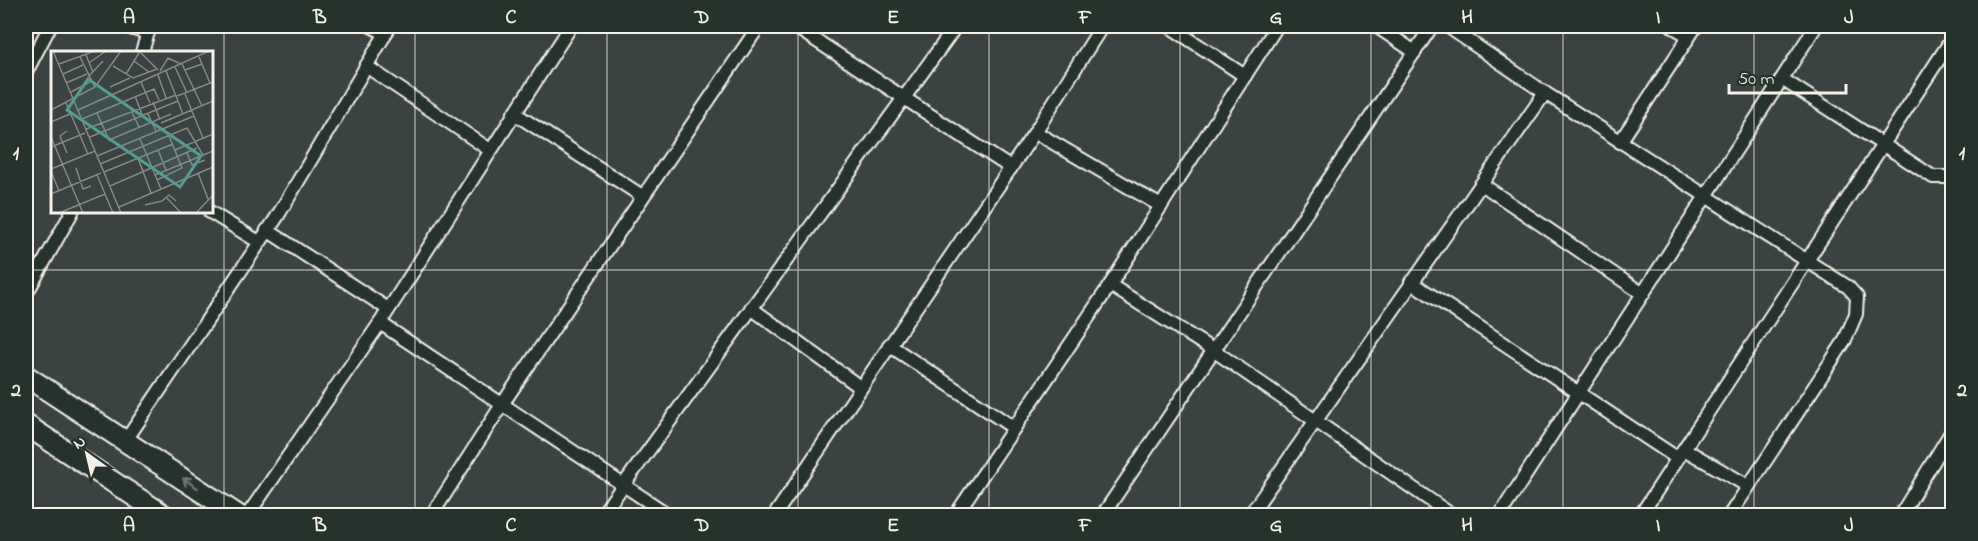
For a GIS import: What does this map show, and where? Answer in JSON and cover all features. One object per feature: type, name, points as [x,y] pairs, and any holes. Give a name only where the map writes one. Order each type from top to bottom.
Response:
[{"type":"main road","points":[[26,376],[239,516]]},
{"type":"main road","points":[[26,425],[165,516]]},
{"type":"street","points":[[26,72],[50,26]]},
{"type":"street","points":[[123,26],[149,29],[142,51]]},
{"type":"street","points":[[126,440],[277,217],[387,29],[371,26]]},
{"type":"street","points":[[247,516],[380,323],[571,26]]},
{"type":"street","points":[[431,516],[503,403],[759,26]]},
{"type":"street","points":[[794,26],[1011,168]]},
{"type":"street","points":[[601,516],[956,26]]},
{"type":"street","points":[[774,516],[1011,168],[1102,26]]},
{"type":"street","points":[[1169,26],[1245,76]]},
{"type":"street","points":[[955,516],[1110,285],[1277,26]]},
{"type":"street","points":[[1376,26],[1415,52]]},
{"type":"street","points":[[1102,516],[1432,26]]},
{"type":"street","points":[[1448,26],[1620,142],[1848,287],[1857,297],[1856,315],[1844,342],[1729,516]]},
{"type":"street","points":[[1620,142],[1692,31],[1672,26]]},
{"type":"street","points":[[1499,516],[1816,26]]},
{"type":"street","points":[[1640,516],[1953,39]]},
{"type":"street","points":[[366,66],[490,150]]},
{"type":"street","points":[[1782,79],[1933,177],[1949,177],[1953,174]]},
{"type":"street","points":[[1249,516],[1313,420],[1483,185],[1545,93]]},
{"type":"street","points":[[514,113],[642,196]]},
{"type":"street","points":[[1035,132],[1161,206]]},
{"type":"street","points":[[1483,185],[1643,294]]},
{"type":"street","points":[[26,294],[71,213]]},
{"type":"street","points":[[212,213],[259,242]]},
{"type":"street","points":[[267,230],[388,309]]},
{"type":"street","points":[[1411,282],[1578,394],[1680,454],[1748,486]]},
{"type":"street","points":[[1110,285],[1213,350],[1453,516]]},
{"type":"street","points":[[751,308],[860,387]]},
{"type":"street","points":[[380,323],[670,516]]},
{"type":"street","points":[[889,345],[1014,428]]},
{"type":"street","points":[[1900,516],[1953,431]]}]
